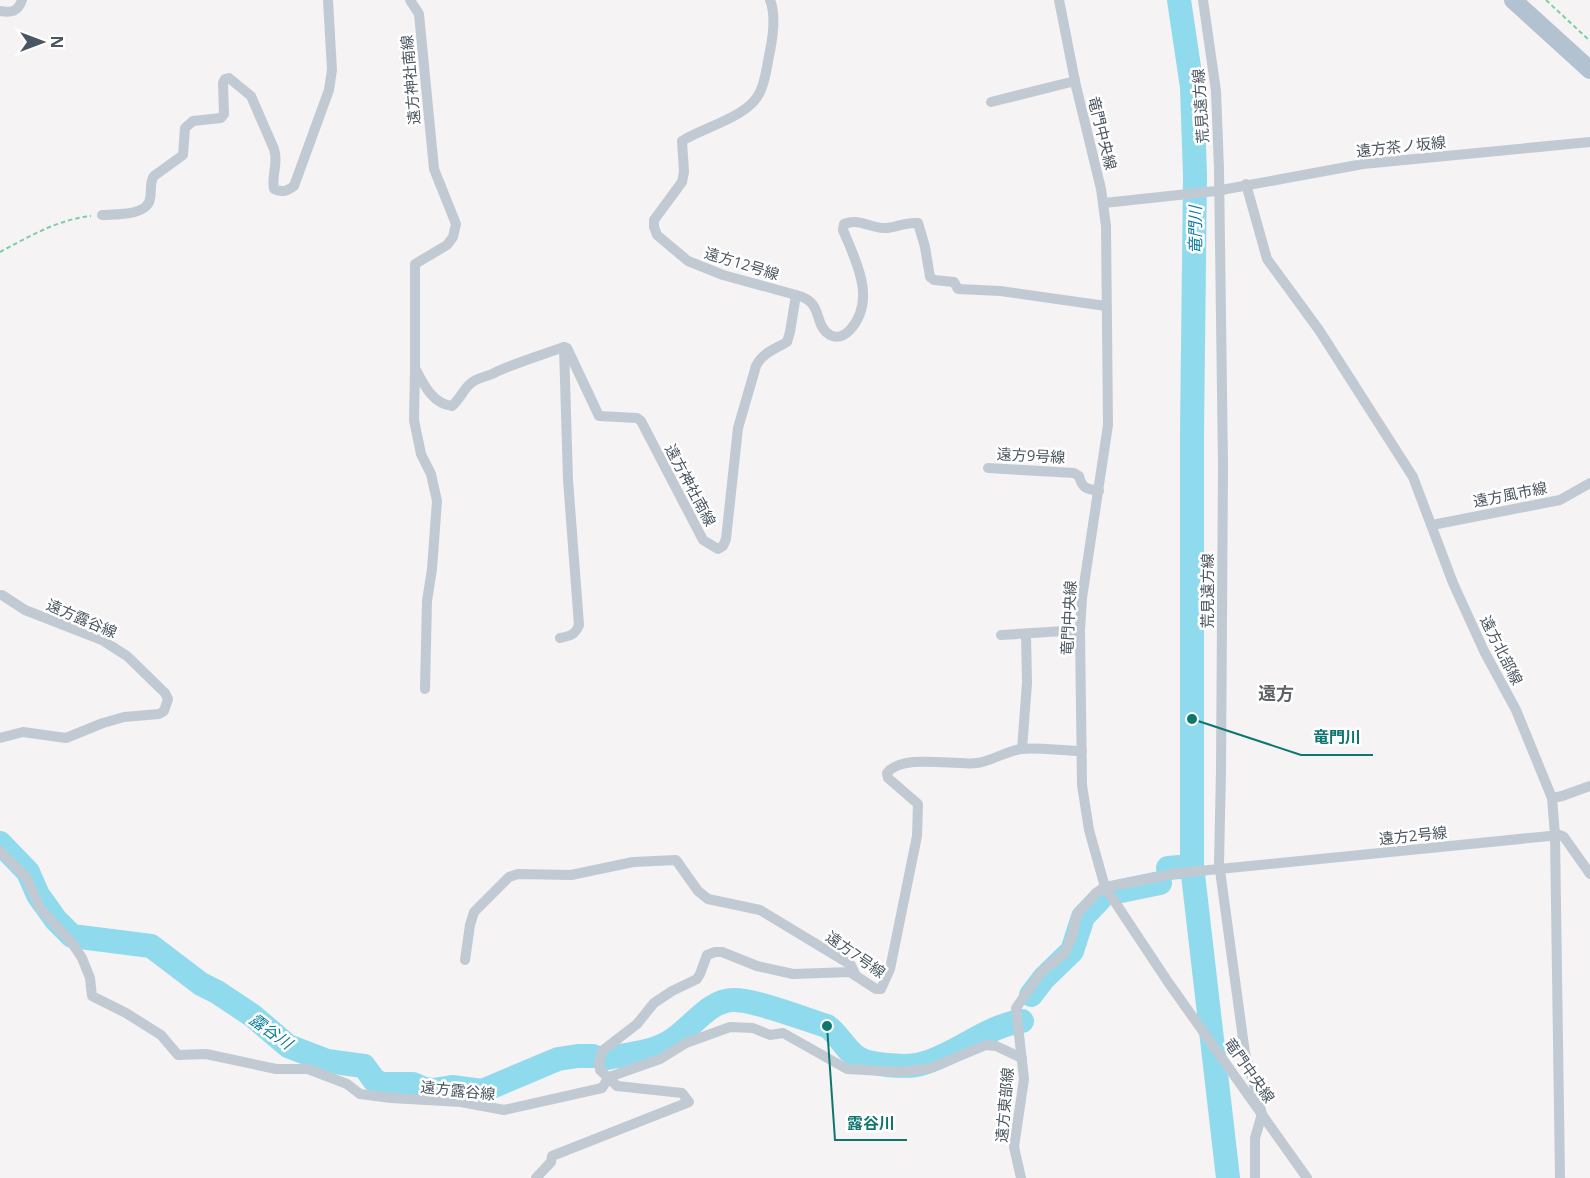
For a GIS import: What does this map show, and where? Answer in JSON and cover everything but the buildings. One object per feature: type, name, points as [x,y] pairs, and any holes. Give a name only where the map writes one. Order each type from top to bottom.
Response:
[{"type":"main road","points":[[1513,0],[1590,70]]},
{"type":"street","points":[[0,11],[14,12],[22,0]]},
{"type":"street","points":[[102,215],[142,210],[148,206],[151,180],[183,154],[185,128],[193,122],[221,118],[224,114],[223,82],[229,78],[251,96],[274,149],[276,156],[272,182],[274,189],[280,192],[287,191],[294,186],[329,90],[332,70],[328,0]]},
{"type":"street","name":"遠方神社南線","points":[[410,0],[419,14],[434,169],[456,225],[453,237],[447,244],[415,264],[415,368]]},
{"type":"street","name":"遠方12号線","points":[[770,0],[772,40],[761,91],[755,101],[744,111],[682,141],[684,172],[682,182],[654,220],[654,227],[657,235],[688,261],[723,275],[796,295]]},
{"type":"street","name":"竜門中央線","points":[[1059,0],[1075,81],[1104,203],[1106,226],[1108,425],[1080,630],[1082,785],[1089,830],[1105,887],[1179,998],[1308,1178]]},
{"type":"street","name":"荒見遠方線","points":[[1203,0],[1216,91],[1223,466],[1220,870],[1245,1053],[1262,1114],[1255,1138],[1255,1178]]},
{"type":"street","points":[[991,102],[1075,81]]},
{"type":"street","name":"遠方茶ノ坂線","points":[[1104,203],[1217,191],[1363,164],[1590,142]]},
{"type":"street","name":"遠方北部線","points":[[1246,184],[1267,259],[1319,330],[1413,477],[1453,583],[1484,651],[1516,710],[1552,798],[1555,836],[1560,1178]]},
{"type":"street","points":[[796,295],[808,298],[812,302],[825,332],[833,337],[842,337],[854,324],[861,309],[863,293],[862,277],[843,230],[844,224],[847,222],[867,223],[883,228],[906,222],[918,223],[926,247],[930,277],[934,280],[954,282],[958,289],[1000,291],[1106,306]]},
{"type":"street","name":"遠方神社南線","points":[[564,347],[567,348],[599,416],[637,418],[640,421],[703,540],[718,549],[723,546],[726,539],[738,428],[748,391],[759,359],[787,342],[796,295]]},
{"type":"street","points":[[415,368],[422,382],[435,398],[443,405],[452,406],[460,399],[470,383],[505,367],[564,347],[568,480],[579,625],[577,632],[572,636],[560,638]]},
{"type":"street","points":[[415,368],[414,420],[437,501],[427,601],[425,689]]},
{"type":"street","name":"遠方9号線","points":[[988,468],[1074,473],[1079,476],[1081,486],[1085,489],[1099,491]]},
{"type":"street","name":"遠方風市線","points":[[1432,525],[1560,500],[1590,483]]},
{"type":"street","name":"遠方露谷線","points":[[0,738],[23,732],[66,738],[124,717],[159,714],[164,711],[168,699],[165,693],[126,656],[102,640],[25,610],[2,595]]},
{"type":"street","points":[[1001,635],[1080,630]]},
{"type":"street","points":[[1022,749],[1027,683],[1026,634]]},
{"type":"street","name":"遠方7号線","points":[[465,960],[474,912],[509,877],[518,874],[571,876],[633,862],[676,860],[698,891],[708,900],[760,910],[834,953],[851,965],[856,976],[876,989],[881,989],[885,983],[902,916],[917,836],[918,804],[888,778],[887,773],[900,764],[978,763],[1022,749],[1082,751]]},
{"type":"street","points":[[1552,798],[1590,786]]},
{"type":"street","points":[[1555,836],[1564,837],[1590,874]]},
{"type":"street","name":"遠方2号線","points":[[1105,887],[1179,873],[1555,836]]},
{"type":"street","name":"遠方露谷線","points":[[0,851],[26,877],[40,908],[72,943],[82,958],[90,978],[92,996],[126,1013],[161,1035],[178,1055],[206,1054],[276,1069],[308,1069],[347,1084],[360,1094],[461,1102],[504,1110],[602,1088],[609,1077],[660,1059],[686,1042],[730,1027],[753,1028],[770,1035],[783,1033],[847,1069],[901,1072],[931,1068],[986,1045],[996,1046],[1022,1058]]},
{"type":"street","name":"遠方東部線","points":[[1022,1178],[1014,1147],[1024,1079],[1016,1008],[1042,971],[1064,954],[1068,948],[1077,914],[1096,893],[1105,887]]},
{"type":"street","points":[[536,1178],[551,1162],[552,1156],[689,1102],[682,1093],[617,1086],[600,1070],[599,1063],[602,1052],[636,1024],[654,1004],[672,991],[697,979],[707,955],[722,952],[758,966],[793,974],[850,972],[856,976]]},
{"type":"path","points":[[1546,0],[1590,41]]},
{"type":"path","points":[[0,252],[77,217],[102,215]]},
{"type":"waterway","name":"竜門川","points":[[1179,0],[1192,87],[1195,176],[1192,433],[1192,866],[1228,1178]]},
{"type":"waterway","name":"露谷川","points":[[0,843],[28,872],[38,895],[56,920],[72,936],[151,946],[201,984],[253,1016],[288,1046],[327,1061],[364,1066],[374,1080],[382,1084],[413,1084],[434,1090],[452,1087],[482,1091],[558,1059],[593,1056]]},
{"type":"waterway","name":"露谷川","points":[[1168,868],[1192,866]]},
{"type":"waterway","name":"露谷川","points":[[1121,891],[1160,883]]},
{"type":"waterway","name":"露谷川","points":[[1031,995],[1044,978],[1072,951],[1083,917],[1100,899]]},
{"type":"waterway","name":"露谷川","points":[[607,1058],[639,1053],[662,1046],[677,1037],[707,1010],[724,1001],[734,1000],[767,1006],[827,1026],[855,1056],[873,1063],[891,1065],[911,1066],[937,1059],[996,1028],[1022,1021]]},
{"type":"place","name":"竜門川","points":[[1192,719]]},
{"type":"place","name":"露谷川","points":[[827,1026]]},
{"type":"district","name":"遠方","points":[[1276,693]]}]
